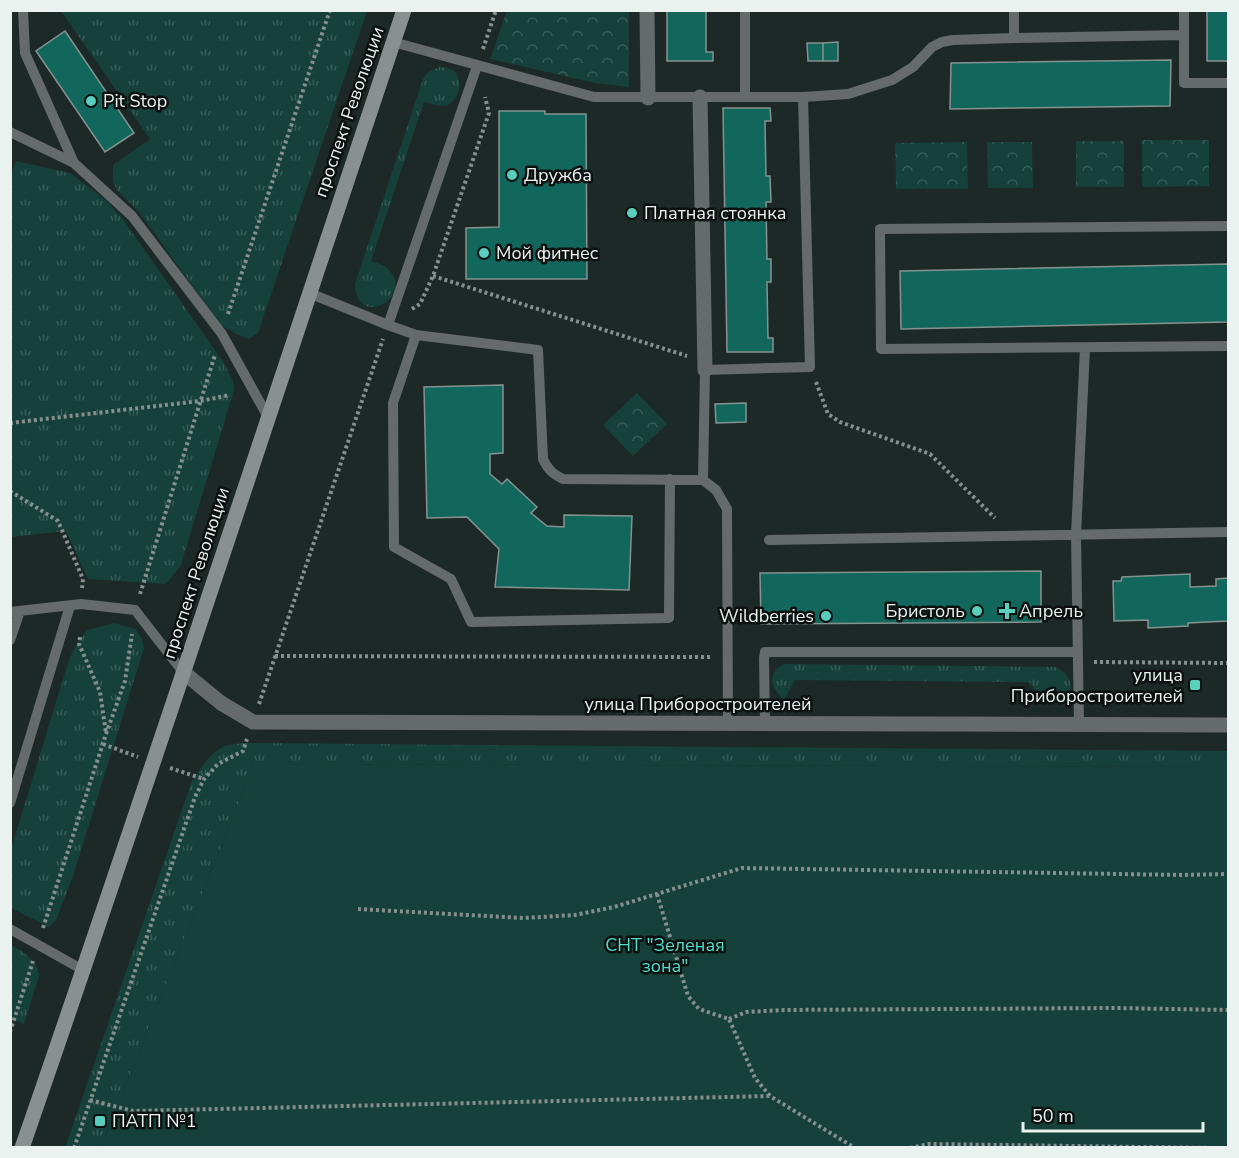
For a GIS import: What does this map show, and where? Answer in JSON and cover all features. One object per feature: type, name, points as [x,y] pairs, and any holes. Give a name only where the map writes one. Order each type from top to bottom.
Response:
[{"type":"main road","name":"проспект Революции","points":[[22,1148],[154,762],[404,10]]},
{"type":"street","points":[[647,10],[648,98]]},
{"type":"street","points":[[700,97],[700,364]]},
{"type":"street","points":[[183,672],[221,703],[253,722]]},
{"type":"street","name":"улица Приборостроителей","points":[[253,722],[1228,725]]},
{"type":"lane","points":[[23,10],[25,53],[74,163]]},
{"type":"lane","points":[[745,10],[745,97]]},
{"type":"lane","points":[[1014,10],[1014,38]]},
{"type":"lane","points":[[1184,10],[1184,83],[1228,83]]},
{"type":"lane","points":[[393,42],[594,97],[802,97],[848,94],[892,80],[913,67],[932,46],[953,40],[1184,35]]},
{"type":"lane","points":[[388,325],[477,66]]},
{"type":"lane","points":[[703,480],[700,364],[810,367],[802,97]]},
{"type":"lane","points":[[10,132],[74,163],[132,216],[222,334],[268,417]]},
{"type":"lane","points":[[1228,226],[880,229],[881,349],[1228,346]]},
{"type":"lane","points":[[309,293],[416,335],[538,350],[543,459],[554,475],[563,479],[703,480],[716,490],[727,509],[728,724]]},
{"type":"lane","points":[[416,335],[393,404],[394,547],[451,579],[471,622],[669,618],[670,479]]},
{"type":"lane","points":[[1079,725],[1076,535],[1085,348]]},
{"type":"lane","points":[[769,540],[1228,532]]},
{"type":"lane","points":[[10,640],[15,612],[81,604],[135,610],[183,672]]},
{"type":"lane","points":[[10,803],[70,606]]},
{"type":"lane","points":[[765,724],[765,652],[1078,657]]},
{"type":"lane","points":[[10,929],[83,970]]},
{"type":"path","points":[[10,1032],[125,681],[135,610],[200,401],[330,10]]},
{"type":"path","points":[[74,1148],[195,797],[204,779],[218,764],[243,751],[388,325],[420,304],[433,276],[489,113],[477,66],[496,10]]},
{"type":"path","points":[[433,276],[700,364]]},
{"type":"path","points":[[810,367],[828,414],[840,422],[930,454],[1013,536]]},
{"type":"path","points":[[10,423],[200,401],[230,395]]},
{"type":"path","points":[[275,656],[729,657]]},
{"type":"path","points":[[1078,657],[1228,663]]},
{"type":"path","points":[[358,909],[523,918],[575,915],[614,908],[742,868],[1228,874]]},
{"type":"path","points":[[657,894],[688,996],[699,1009],[729,1019],[746,1012],[784,1010],[1115,1008],[1228,1010]]},
{"type":"path","points":[[729,1019],[754,1078],[770,1096],[855,1148]]},
{"type":"path","points":[[90,1101],[133,1111],[770,1096]]},
{"type":"path","points":[[910,1148],[929,1144],[1217,1148]]},
{"type":"green space","points":[[61,11],[367,11],[258,333],[249,339],[221,325],[139,212],[117,190],[113,181],[113,165],[150,139]]},
{"type":"green space","points":[[507,11],[629,11],[629,87],[595,83],[490,59]]},
{"type":"green space","points":[[440,67],[451,69],[457,75],[458,94],[452,102],[445,106],[424,102],[371,261],[388,269],[395,279],[395,289],[383,304],[374,307],[365,305],[358,298],[355,284],[423,79],[428,72]]},
{"type":"green space","points":[[1142,140],[1209,140],[1209,186],[1142,187]]},
{"type":"green space","points":[[1076,141],[1124,141],[1124,187],[1076,187]]},
{"type":"green space","points":[[967,142],[968,189],[896,189],[895,143]]},
{"type":"green space","points":[[987,142],[1032,142],[1033,188],[988,188]]},
{"type":"green space","points":[[16,161],[70,173],[108,202],[125,222],[224,363],[233,381],[234,390],[181,565],[166,584],[88,579],[66,531],[11,537],[10,177]]},
{"type":"green space","points":[[637,393],[667,424],[633,456],[603,425]]},
{"type":"green space","points":[[114,623],[135,629],[142,639],[144,648],[73,876],[56,920],[49,927],[11,908],[11,849],[69,660],[87,630]]},
{"type":"green space","points":[[784,664],[1055,667],[1068,678],[1071,687],[1066,696],[1054,701],[1042,700],[1029,682],[795,680],[784,700],[776,691],[772,681],[775,672]]},
{"type":"green space","points":[[244,743],[1228,751],[1228,767],[254,764],[101,1147],[65,1148],[192,781],[205,763],[221,748]]},
{"type":"green space","name":"СНТ \"Зеленая зона\"","points":[[254,764],[1228,767],[1228,1147],[101,1147]]},
{"type":"green space","points":[[11,945],[33,961],[39,976],[24,1024],[11,1019]]},
{"type":"building","points":[[667,10],[706,10],[706,52],[713,52],[713,61],[667,61]]},
{"type":"building","points":[[1207,10],[1228,10],[1228,61],[1207,61]]},
{"type":"building","name":"Pit Stop","points":[[65,31],[134,133],[105,152],[36,51]]},
{"type":"building","points":[[838,42],[838,61],[823,61],[823,43]]},
{"type":"building","points":[[807,43],[823,43],[823,61],[808,61]]},
{"type":"building","points":[[1171,60],[1170,106],[950,109],[951,63]]},
{"type":"building","points":[[723,108],[770,108],[771,121],[765,121],[766,176],[770,176],[771,202],[766,202],[767,259],[771,259],[771,282],[767,282],[768,338],[773,338],[773,352],[727,352]]},
{"type":"building","points":[[499,111],[586,114],[587,279],[466,279],[466,228],[499,227]]},
{"type":"building","points":[[1228,264],[1228,322],[901,329],[900,271]]},
{"type":"building","points":[[503,385],[503,453],[490,454],[490,474],[502,484],[507,479],[537,507],[531,513],[547,526],[564,527],[564,515],[632,516],[629,590],[495,587],[499,549],[467,517],[427,518],[424,387]]},
{"type":"building","points":[[746,403],[746,422],[716,423],[715,404]]},
{"type":"building","points":[[1041,571],[1041,622],[761,624],[760,573]]},
{"type":"building","points":[[1190,574],[1190,587],[1216,586],[1216,579],[1228,578],[1228,621],[1148,628],[1148,620],[1114,621],[1113,581],[1121,581],[1122,577]]},
{"type":"place","name":"Pit Stop","points":[[91,101]]},
{"type":"place","name":"Дружба","points":[[512,175]]},
{"type":"place","name":"Платная стоянка","points":[[632,213]]},
{"type":"place","name":"Мой фитнес","points":[[484,253]]},
{"type":"place","name":"Бристоль","points":[[977,611]]},
{"type":"place","name":"Апрель","points":[[1007,611]]},
{"type":"place","name":"Wildberries","points":[[826,616]]},
{"type":"place","name":"улица Приборостроителей","points":[[1195,685]]},
{"type":"place","name":"ПАТП №1","points":[[100,1121]]}]
